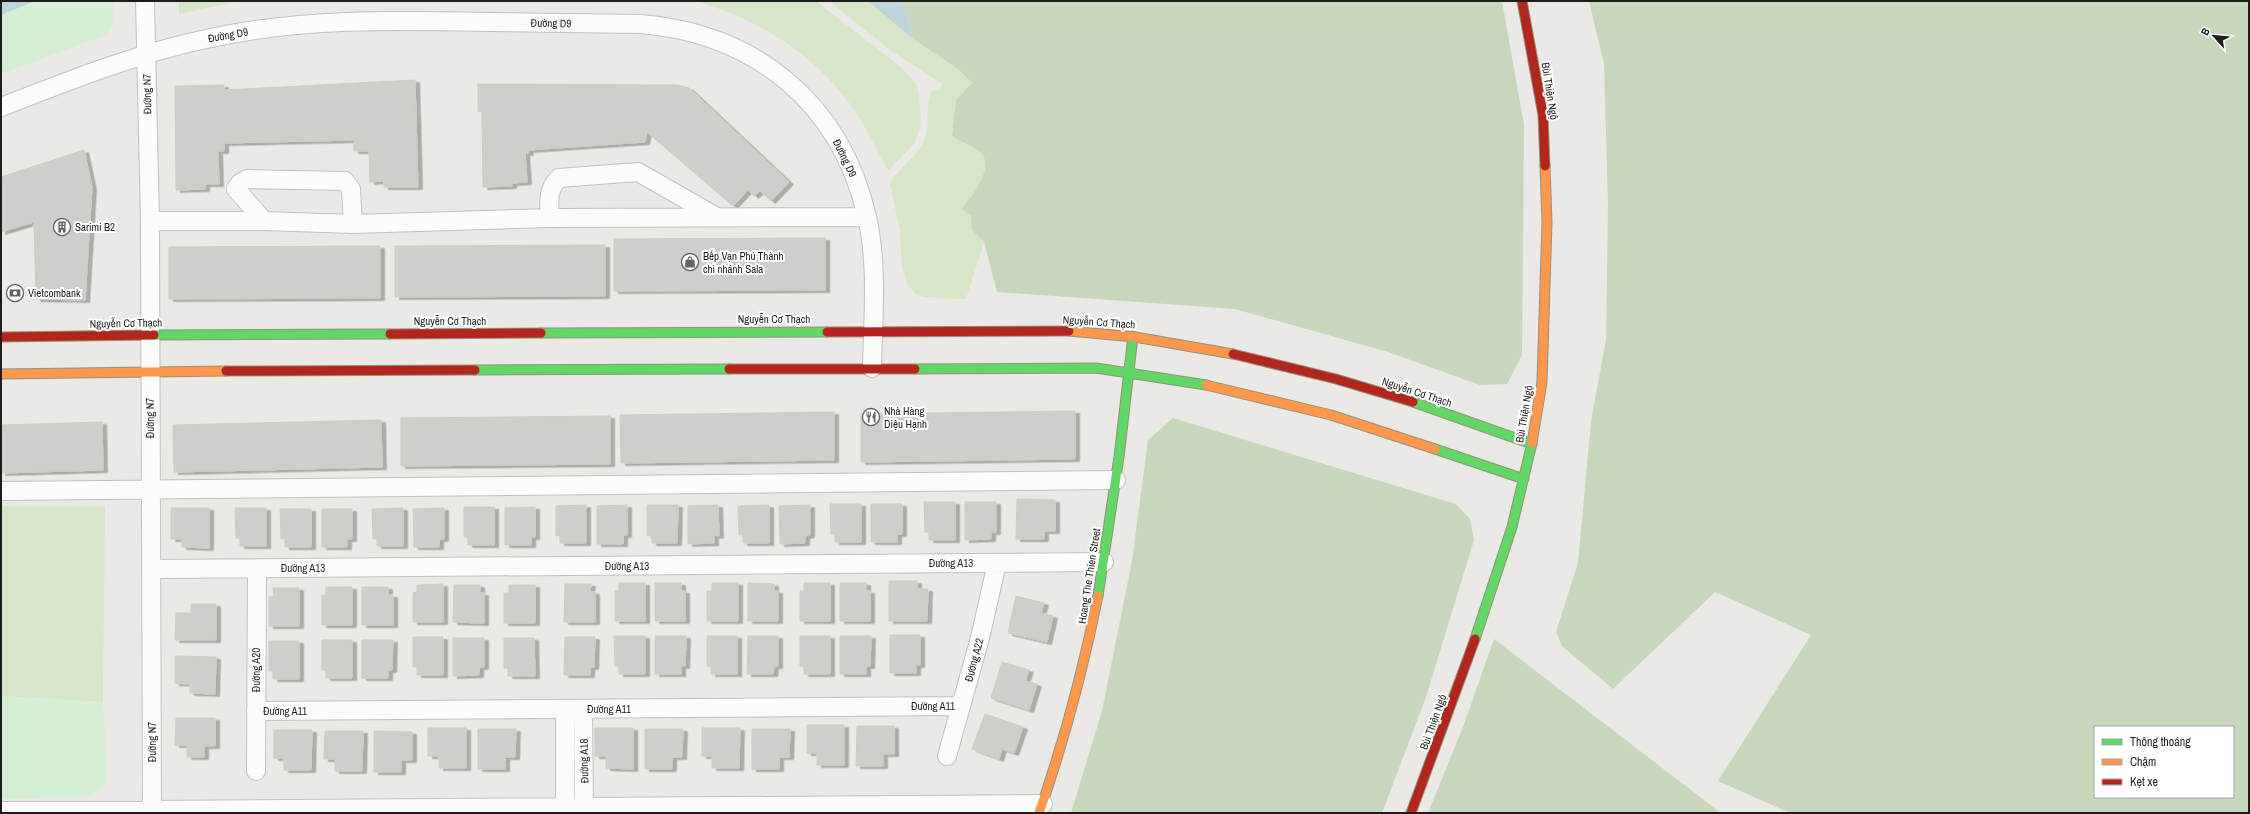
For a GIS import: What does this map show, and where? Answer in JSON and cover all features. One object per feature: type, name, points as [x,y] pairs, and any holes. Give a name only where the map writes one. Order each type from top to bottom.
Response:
[{"type":"main road","name":"Bùi Thiện Ngộ","points":[[1411,813],[1465,670],[1512,527],[1532,444],[1542,382],[1547,222],[1543,115],[1522,1]]},
{"type":"main road","name":"Nguyễn Cơ Thạch","points":[[1,337],[1036,330],[1133,336],[1239,354],[1288,365],[1346,382],[1532,444]]},
{"type":"main road","name":"Hoang The Thien Street","points":[[1041,808],[1056,769],[1080,681],[1104,562],[1116,480],[1133,336]]},
{"type":"main road","points":[[1,374],[872,368],[1096,368],[1129,372],[1269,398],[1332,416],[1524,479]]},
{"type":"street","name":"Đường N7","points":[[145,1],[150,221],[152,812]]},
{"type":"street","name":"Đường D9","points":[[1,107],[146,54],[206,39],[263,29],[322,23],[443,21],[640,24],[668,26],[720,41],[748,54],[775,70],[801,93],[838,140],[855,178],[867,217],[873,278],[872,368]]},
{"type":"street","points":[[550,218],[549,193],[554,183],[560,178],[638,172],[715,216]]},
{"type":"street","points":[[264,221],[236,189],[240,183],[247,179],[345,181],[351,189],[354,224]]},
{"type":"street","points":[[150,221],[264,221],[354,224],[550,218],[715,216],[867,217]]},
{"type":"street","points":[[1,491],[1116,480]]},
{"type":"street","name":"Đường A13","points":[[151,569],[1104,562]]},
{"type":"street","name":"Đường A22","points":[[947,756],[997,563]]},
{"type":"street","name":"Đường A20","points":[[256,568],[256,771]]},
{"type":"street","name":"Đường A11","points":[[256,711],[961,706]]},
{"type":"street","name":"Đường A18","points":[[565,709],[565,810]]},
{"type":"street","name":"Đường A18","points":[[583,709],[584,810]]},
{"type":"street","points":[[1,811],[152,812],[1041,808]]},
{"type":"green space","points":[[1,1],[113,1],[113,20],[110,28],[103,36],[1,74]]},
{"type":"green space","points":[[179,1],[240,1],[179,14]]},
{"type":"green space","points":[[695,1],[816,1],[902,68],[916,84],[919,94],[921,126],[914,144],[889,170],[887,169],[866,129],[843,95],[826,76],[807,59],[787,44],[743,18]]},
{"type":"green space","points":[[829,1],[868,1],[913,39],[958,69],[972,83],[956,100],[952,136],[976,149],[985,159],[984,174],[976,190],[963,209],[971,216],[972,230],[984,242],[966,299],[923,297],[916,294],[907,284],[902,268],[900,231],[890,184],[895,175],[912,158],[924,141],[927,129],[929,100],[933,90],[940,90],[942,84],[890,50]]},
{"type":"green space","points":[[900,1],[1502,1],[1524,125],[1522,355],[1507,384],[1480,385],[1388,352],[1235,309],[997,292],[984,242],[972,230],[971,216],[962,209],[976,190],[984,174],[985,159],[979,151],[952,136],[956,100],[972,83],[958,69],[913,39],[904,4]]},
{"type":"green space","points":[[1589,1],[2249,1],[2249,813],[1790,813],[1718,781],[1811,635],[1715,592],[1613,689],[1562,646],[1556,632],[1578,563],[1591,422],[1606,339],[1608,205],[1604,64]]},
{"type":"green space","points":[[1173,418],[1456,504],[1470,519],[1474,540],[1426,697],[1382,813],[1071,813],[1102,711],[1132,561],[1148,440]]},
{"type":"green space","points":[[1,506],[105,506],[103,702],[1,696]]},
{"type":"green space","points":[[1494,639],[1721,813],[1428,813],[1463,727]]},
{"type":"green space","points":[[1,696],[103,702],[107,780],[101,789],[88,797],[1,799]]},
{"type":"water","points":[[1,1],[35,1],[1,15]]},
{"type":"water","points":[[868,1],[900,1],[904,4],[913,39]]},
{"type":"building","points":[[415,80],[418,187],[384,187],[384,181],[370,182],[369,151],[354,151],[354,140],[224,143],[224,151],[218,151],[219,184],[205,184],[205,189],[176,190],[175,86],[224,85],[224,90]]},
{"type":"building","points":[[478,84],[677,85],[689,88],[789,182],[771,201],[760,191],[754,196],[748,190],[733,206],[647,132],[645,142],[528,150],[529,153],[525,153],[527,182],[512,183],[512,186],[483,187],[482,112],[478,111]]},
{"type":"building","name":"Sarimi B2","points":[[84,150],[92,187],[85,300],[36,299],[34,222],[1,232],[1,177]]},
{"type":"building","points":[[825,238],[825,290],[614,291],[614,239]]},
{"type":"building","points":[[605,245],[605,296],[395,297],[395,246]]},
{"type":"building","points":[[380,246],[380,298],[169,299],[169,247]]},
{"type":"building","points":[[1075,411],[1075,459],[861,462],[861,414]]},
{"type":"building","points":[[834,412],[834,460],[621,463],[620,415]]},
{"type":"building","points":[[610,416],[610,464],[401,466],[401,418]]},
{"type":"building","points":[[381,420],[382,467],[174,472],[173,425]]},
{"type":"building","points":[[102,422],[103,470],[1,473],[1,425]]},
{"type":"building","points":[[1017,499],[1055,500],[1055,531],[1044,531],[1044,539],[1016,539]]},
{"type":"building","points":[[924,502],[955,502],[955,540],[929,540],[929,532],[925,532]]},
{"type":"building","points":[[965,502],[996,502],[996,532],[991,532],[991,539],[965,540]]},
{"type":"building","points":[[830,504],[861,504],[861,542],[835,542],[835,534],[831,534]]},
{"type":"building","points":[[871,504],[902,504],[902,534],[897,534],[897,542],[871,542]]},
{"type":"building","points":[[586,505],[586,543],[560,543],[560,535],[556,536],[556,506]]},
{"type":"building","points":[[627,505],[627,535],[623,535],[623,544],[597,544],[597,506]]},
{"type":"building","points":[[647,505],[678,505],[677,543],[652,543],[652,535],[647,536]]},
{"type":"building","points":[[718,505],[719,536],[714,535],[714,543],[688,544],[688,506]]},
{"type":"building","points":[[769,505],[769,543],[743,543],[743,535],[739,535],[738,506]]},
{"type":"building","points":[[810,505],[810,535],[805,536],[805,543],[780,544],[779,506]]},
{"type":"building","points":[[464,507],[494,507],[494,545],[468,545],[468,537],[464,537]]},
{"type":"building","points":[[535,507],[535,537],[531,537],[531,545],[505,545],[505,508]]},
{"type":"building","points":[[171,508],[209,508],[209,548],[182,547],[182,539],[171,539]]},
{"type":"building","points":[[235,508],[266,508],[266,546],[240,546],[240,538],[236,538]]},
{"type":"building","points":[[403,508],[403,546],[377,546],[377,539],[373,539],[372,509]]},
{"type":"building","points":[[444,508],[444,539],[439,539],[439,547],[414,547],[413,509]]},
{"type":"building","points":[[280,509],[311,509],[311,547],[285,547],[285,539],[281,539]]},
{"type":"building","points":[[322,509],[352,509],[352,539],[347,539],[347,547],[322,547]]},
{"type":"building","points":[[889,581],[917,581],[917,589],[928,589],[927,621],[889,621]]},
{"type":"building","points":[[619,583],[645,583],[645,621],[615,621],[615,591],[619,591]]},
{"type":"building","points":[[655,583],[681,583],[681,591],[685,591],[685,621],[655,621]]},
{"type":"building","points":[[712,583],[738,583],[738,621],[707,621],[707,591],[712,591]]},
{"type":"building","points":[[748,583],[774,584],[774,591],[778,591],[778,621],[748,621]]},
{"type":"building","points":[[804,583],[830,583],[830,621],[800,621],[800,591],[804,591]]},
{"type":"building","points":[[840,583],[866,583],[866,591],[870,591],[870,621],[840,621]]},
{"type":"building","points":[[443,584],[443,622],[413,622],[413,593],[417,592],[417,585]]},
{"type":"building","points":[[565,584],[591,584],[590,592],[595,592],[595,622],[564,622]]},
{"type":"building","points":[[454,585],[480,585],[480,593],[484,593],[484,623],[453,622]]},
{"type":"building","points":[[509,585],[535,585],[535,623],[504,623],[504,593],[509,593]]},
{"type":"building","points":[[326,587],[352,587],[352,625],[322,625],[322,595],[326,595]]},
{"type":"building","points":[[362,587],[388,587],[388,595],[393,595],[393,625],[362,625]]},
{"type":"building","points":[[273,588],[299,588],[299,626],[269,626],[269,597],[274,596]]},
{"type":"building","points":[[1016,596],[1044,603],[1041,613],[1053,616],[1047,642],[1008,633]]},
{"type":"building","points":[[191,604],[216,604],[216,640],[175,640],[176,613],[191,613]]},
{"type":"building","points":[[890,635],[920,635],[920,665],[916,665],[916,673],[890,673]]},
{"type":"building","points":[[614,636],[645,636],[645,674],[619,674],[619,666],[615,666]]},
{"type":"building","points":[[655,636],[686,636],[685,666],[681,666],[681,674],[655,674]]},
{"type":"building","points":[[707,636],[737,636],[737,674],[711,674],[711,666],[707,666]]},
{"type":"building","points":[[748,636],[778,636],[778,666],[774,666],[773,674],[747,674]]},
{"type":"building","points":[[800,636],[830,636],[830,674],[804,674],[804,666],[800,666]]},
{"type":"building","points":[[840,636],[871,636],[870,666],[866,666],[866,674],[840,674]]},
{"type":"building","points":[[413,637],[443,637],[443,675],[417,675],[417,667],[413,667]]},
{"type":"building","points":[[565,637],[595,637],[594,667],[590,667],[590,675],[564,675]]},
{"type":"building","points":[[453,638],[484,638],[484,667],[479,667],[479,675],[453,676]]},
{"type":"building","points":[[504,638],[534,638],[535,676],[508,676],[508,668],[504,668]]},
{"type":"building","points":[[322,640],[352,640],[352,678],[326,678],[326,670],[322,670]]},
{"type":"building","points":[[362,640],[393,640],[392,670],[388,670],[388,678],[362,678]]},
{"type":"building","points":[[269,641],[299,641],[299,679],[273,679],[273,671],[269,671]]},
{"type":"building","points":[[175,656],[216,657],[215,694],[190,693],[190,684],[175,683]]},
{"type":"building","points":[[1002,662],[1029,670],[1025,681],[1037,684],[1029,710],[991,698]]},
{"type":"building","points":[[985,714],[1023,727],[1014,753],[1002,749],[999,759],[972,749]]},
{"type":"building","points":[[176,718],[215,718],[215,746],[204,746],[204,757],[187,757],[187,745],[175,745]]},
{"type":"building","points":[[807,725],[844,725],[844,765],[817,765],[817,753],[807,753]]},
{"type":"building","points":[[857,726],[894,726],[894,754],[883,754],[883,766],[856,766]]},
{"type":"building","points":[[428,728],[466,728],[466,768],[439,768],[439,756],[428,756]]},
{"type":"building","points":[[595,728],[633,728],[633,769],[606,768],[606,756],[595,756]]},
{"type":"building","points":[[702,728],[740,728],[739,768],[712,768],[712,756],[702,756]]},
{"type":"building","points":[[478,729],[516,729],[515,757],[505,757],[505,769],[478,769]]},
{"type":"building","points":[[645,729],[683,729],[682,757],[672,757],[672,769],[645,769]]},
{"type":"building","points":[[752,729],[790,729],[789,757],[779,757],[779,769],[752,769]]},
{"type":"building","points":[[274,730],[312,730],[311,770],[284,770],[284,758],[274,758]]},
{"type":"building","points":[[325,731],[363,731],[362,771],[335,771],[335,759],[324,759]]},
{"type":"building","points":[[374,731],[412,732],[412,760],[401,760],[401,772],[374,772]]},
{"type":"traffic: fast","points":[[541,333],[827,332]]},
{"type":"traffic: fast","points":[[154,335],[390,334]]},
{"type":"traffic: fast","points":[[1098,596],[1119,457],[1133,336]]},
{"type":"traffic: fast","points":[[915,369],[1096,368],[1206,385]]},
{"type":"traffic: fast","points":[[475,370],[729,369]]},
{"type":"traffic: fast","points":[[1413,402],[1532,444]]},
{"type":"traffic: fast","points":[[1475,639],[1512,527],[1532,443]]},
{"type":"traffic: fast","points":[[1435,449],[1524,479]]},
{"type":"traffic: slow","points":[[1532,443],[1542,382],[1547,222],[1545,166]]},
{"type":"traffic: slow","points":[[1069,331],[1135,337],[1233,354]]},
{"type":"traffic: slow","points":[[1,374],[226,371]]},
{"type":"traffic: slow","points":[[1206,385],[1331,415],[1435,449]]},
{"type":"traffic: slow","points":[[1039,813],[1057,760],[1072,706],[1098,596]]},
{"type":"traffic: jam","points":[[1522,1],[1543,115],[1545,166]]},
{"type":"traffic: jam","points":[[827,332],[1069,331]]},
{"type":"traffic: jam","points":[[390,334],[541,333]]},
{"type":"traffic: jam","points":[[1,337],[154,335]]},
{"type":"traffic: jam","points":[[1233,354],[1336,379],[1413,402]]},
{"type":"traffic: jam","points":[[729,369],[915,369]]},
{"type":"traffic: jam","points":[[226,371],[475,370]]},
{"type":"traffic: jam","points":[[1411,813],[1475,639]]},
{"type":"place","name":"Sarimi B2","points":[[62,227]]},
{"type":"place","name":"Bếp Vạn Phú Thành chi nhánh Sala","points":[[690,262]]},
{"type":"place","name":"Vietcombank","points":[[15,293]]},
{"type":"place","name":"Nhà Hàng Diệu Hạnh","points":[[871,417]]}]
